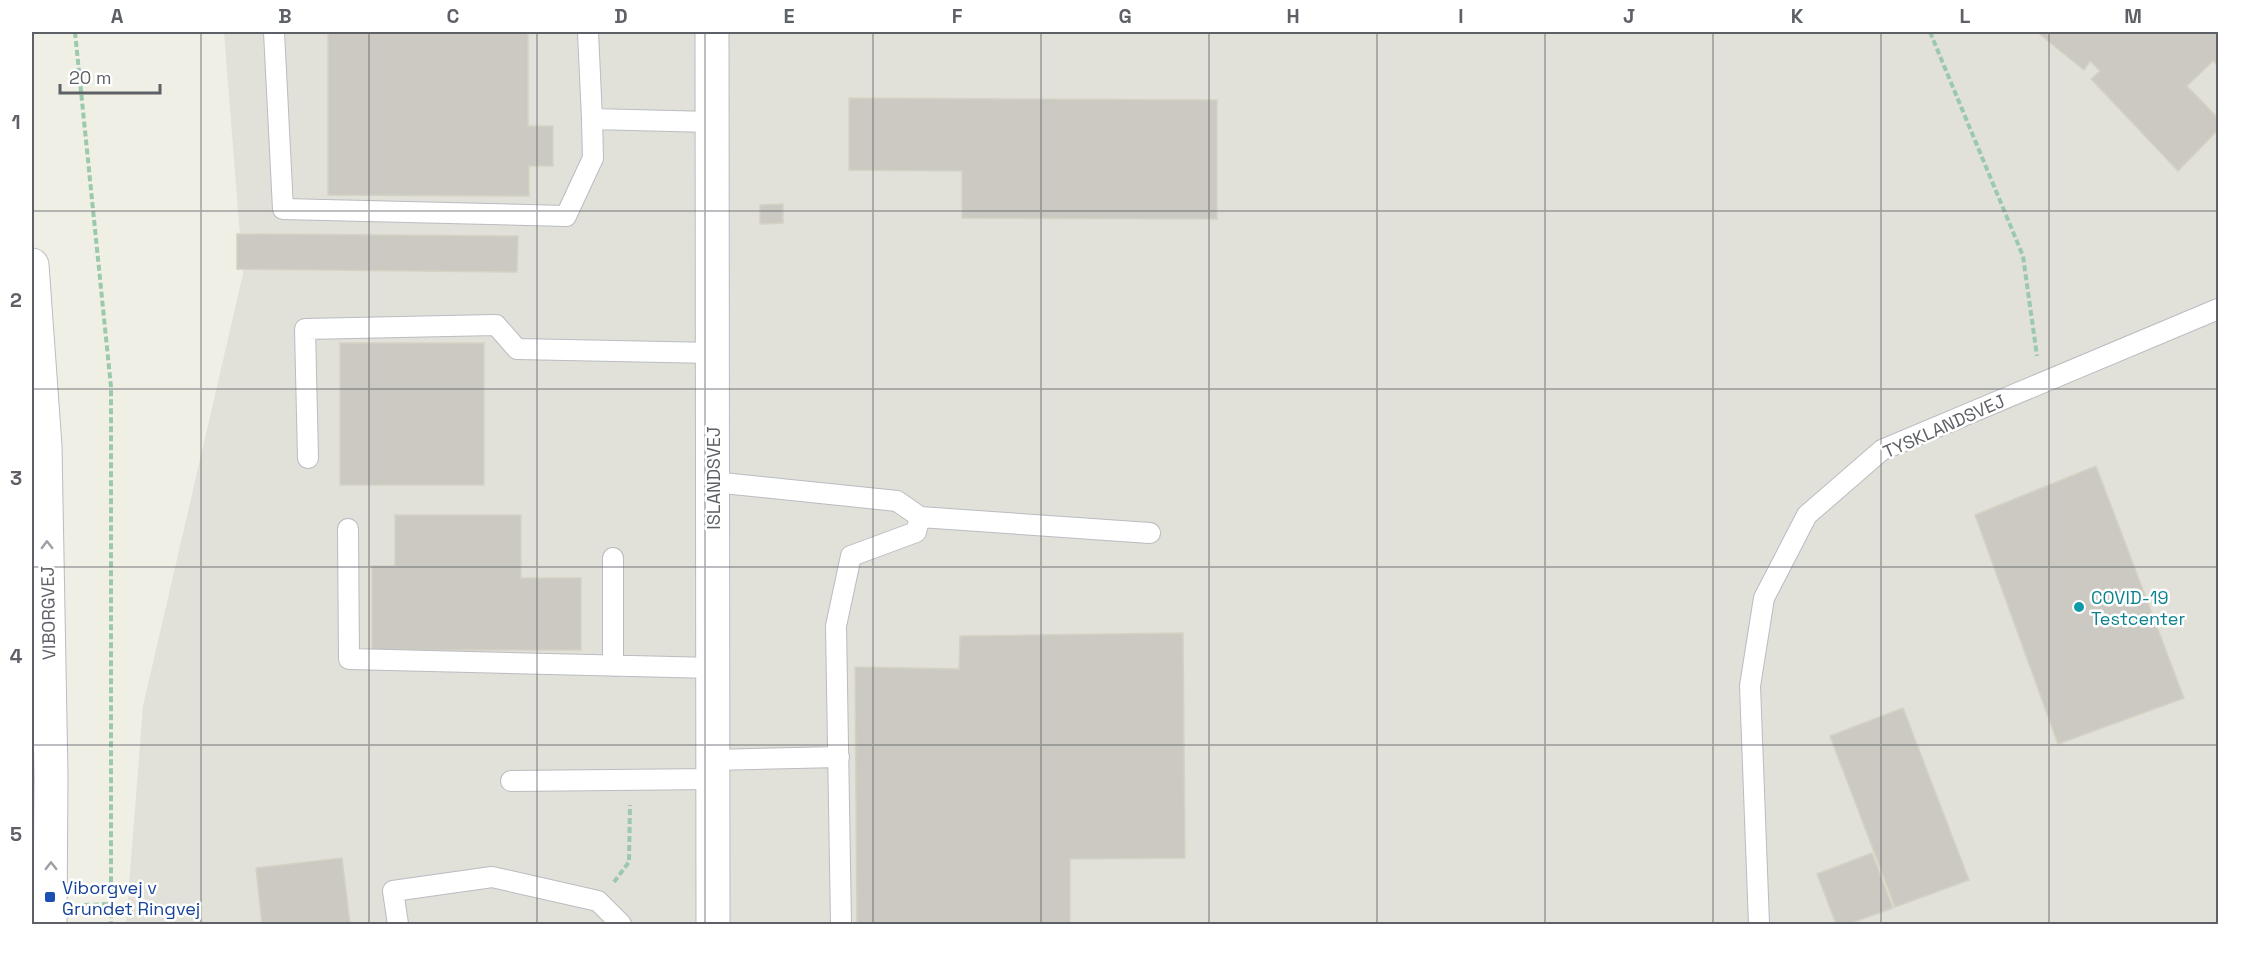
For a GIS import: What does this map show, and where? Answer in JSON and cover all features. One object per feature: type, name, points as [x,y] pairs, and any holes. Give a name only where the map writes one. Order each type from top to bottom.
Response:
[{"type":"street","name":"ISLANDSVEJ","points":[[712,32],[713,924]]},
{"type":"street","name":"VIBORGVEJ","points":[[32,266],[45,446],[51,776],[50,924]]},
{"type":"lane","points":[[274,32],[283,208],[567,216],[593,158],[588,32]]},
{"type":"lane","points":[[592,119],[711,122]]},
{"type":"lane","name":"TYSKLANDSVEJ","points":[[1759,924],[1750,686],[1764,598],[1808,515],[1882,450],[2218,309]]},
{"type":"lane","points":[[308,458],[305,329],[496,324],[517,349],[713,353]]},
{"type":"lane","points":[[713,482],[897,501],[920,518],[1150,533]]},
{"type":"lane","points":[[841,924],[836,626],[852,556],[916,532],[920,518]]},
{"type":"lane","points":[[348,529],[349,659],[713,668]]},
{"type":"lane","points":[[613,558],[613,666]]},
{"type":"lane","points":[[511,782],[631,780],[713,769],[839,757]]},
{"type":"lane","points":[[398,924],[393,891],[492,877],[598,901],[621,924]]},
{"type":"path","points":[[75,32],[111,387],[111,924]]},
{"type":"path","points":[[1930,32],[2023,256],[2037,356],[2048,381]]},
{"type":"path","points":[[598,901],[629,862],[631,780]]},
{"type":"path","points":[[84,904],[111,904]]},
{"type":"shaded area","points":[[224,32],[2218,32],[2218,924],[126,924],[143,706],[243,274]]},
{"type":"building","points":[[328,32],[528,32],[528,126],[553,126],[553,166],[529,166],[529,196],[328,195]]},
{"type":"building","points":[[2037,32],[2218,32],[2218,66],[2213,61],[2187,86],[2218,118],[2218,130],[2178,171],[2091,79],[2100,71],[2090,61],[2084,70]]},
{"type":"building","points":[[849,98],[1217,100],[1217,219],[962,218],[962,171],[849,170]]},
{"type":"building","points":[[783,204],[783,223],[760,224],[760,205]]},
{"type":"building","points":[[237,234],[518,236],[517,272],[237,269]]},
{"type":"building","points":[[340,343],[484,343],[484,485],[340,485]]},
{"type":"building","name":"COVID-19 Testcenter","points":[[2096,466],[2184,698],[2058,744],[1975,515]]},
{"type":"building","points":[[395,515],[521,515],[521,578],[581,578],[581,650],[372,650],[372,566],[395,566]]},
{"type":"building","points":[[1183,633],[1185,858],[1070,859],[1070,924],[857,924],[855,667],[959,669],[960,636]]},
{"type":"building","points":[[1903,708],[1969,880],[1895,907],[1830,736]]},
{"type":"building","points":[[1872,853],[1893,908],[1848,924],[1836,924],[1817,874]]},
{"type":"building","points":[[342,858],[350,924],[262,924],[256,868]]},
{"type":"place","name":"COVID-19 Testcenter","points":[[2079,607]]},
{"type":"place","name":"Viborgvej v Grundet Ringvej","points":[[50,897]]}]
